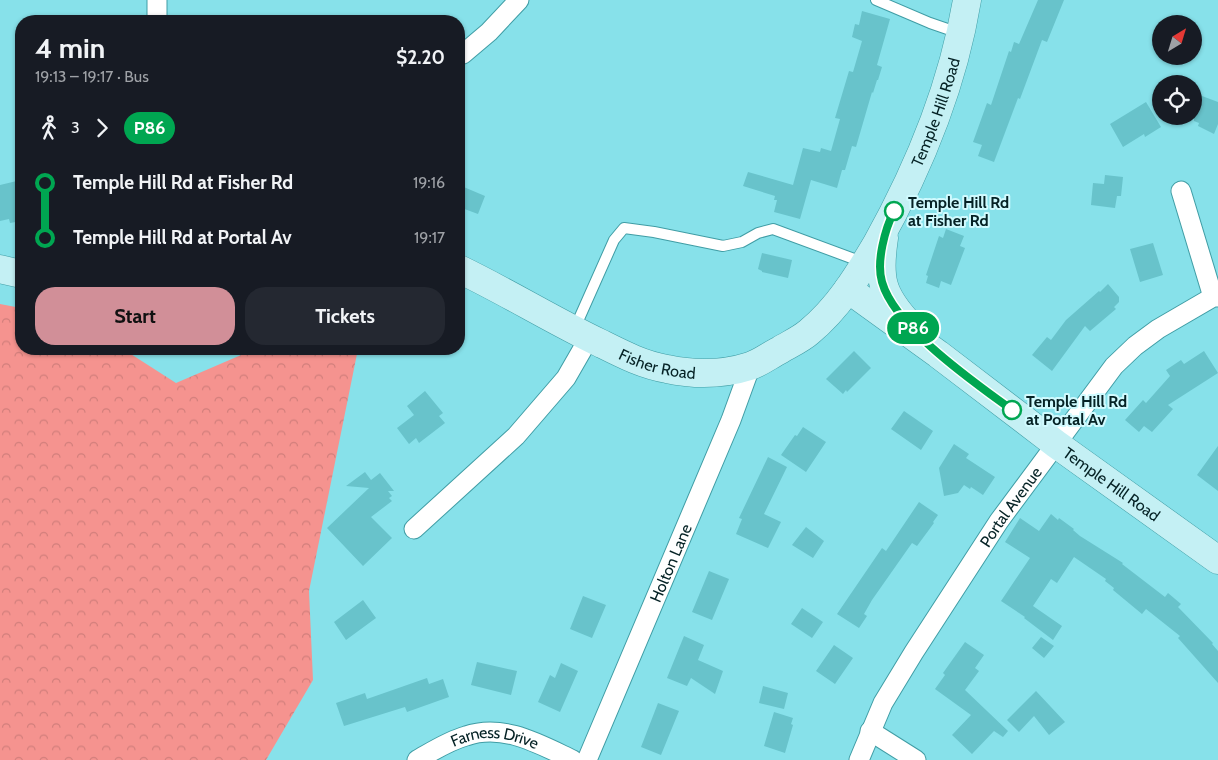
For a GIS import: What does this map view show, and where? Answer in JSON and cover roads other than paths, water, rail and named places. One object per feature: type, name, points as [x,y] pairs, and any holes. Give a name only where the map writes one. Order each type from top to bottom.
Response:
[{"type":"main road","name":"Temple Hill Road","points":[[967,0],[960,33],[935,120],[910,181],[865,263],[848,289],[938,354],[1056,444],[1218,560]]},
{"type":"main road","points":[[886,226],[881,258],[882,282],[901,316],[938,354]]},
{"type":"main road","points":[[0,269],[15,273]]},
{"type":"main road","name":"Fisher Road","points":[[465,272],[581,334],[638,361],[668,370],[703,374],[720,373],[751,366],[808,334],[829,314],[848,289]]},
{"type":"street","points":[[157,0],[157,15]]},
{"type":"street","points":[[465,52],[489,32],[519,0]]},
{"type":"street","points":[[1181,192],[1216,297]]},
{"type":"street","name":"Portal Avenue","points":[[859,760],[883,703],[914,652],[999,521],[1114,366],[1135,346],[1158,329],[1216,297]]},
{"type":"street","points":[[414,529],[528,423],[566,378],[581,334]]},
{"type":"street","name":"Holton Lane","points":[[587,760],[731,420],[751,366]]},
{"type":"street","name":"Farness Drive","points":[[417,760],[445,744],[465,736],[480,732],[498,731],[507,732],[573,760]]},
{"type":"street","points":[[870,732],[906,752],[916,760]]},
{"type":"lane","points":[[876,0],[930,23],[960,33]]},
{"type":"lane","points":[[581,334],[614,240],[624,228],[723,246],[742,242],[758,232],[773,229],[865,263]]},
{"type":"place","name":"Temple Hill Rd at Fisher Rd","points":[[894,211]]},
{"type":"place","name":"Temple Hill Rd at Portal Av","points":[[1012,410]]}]
